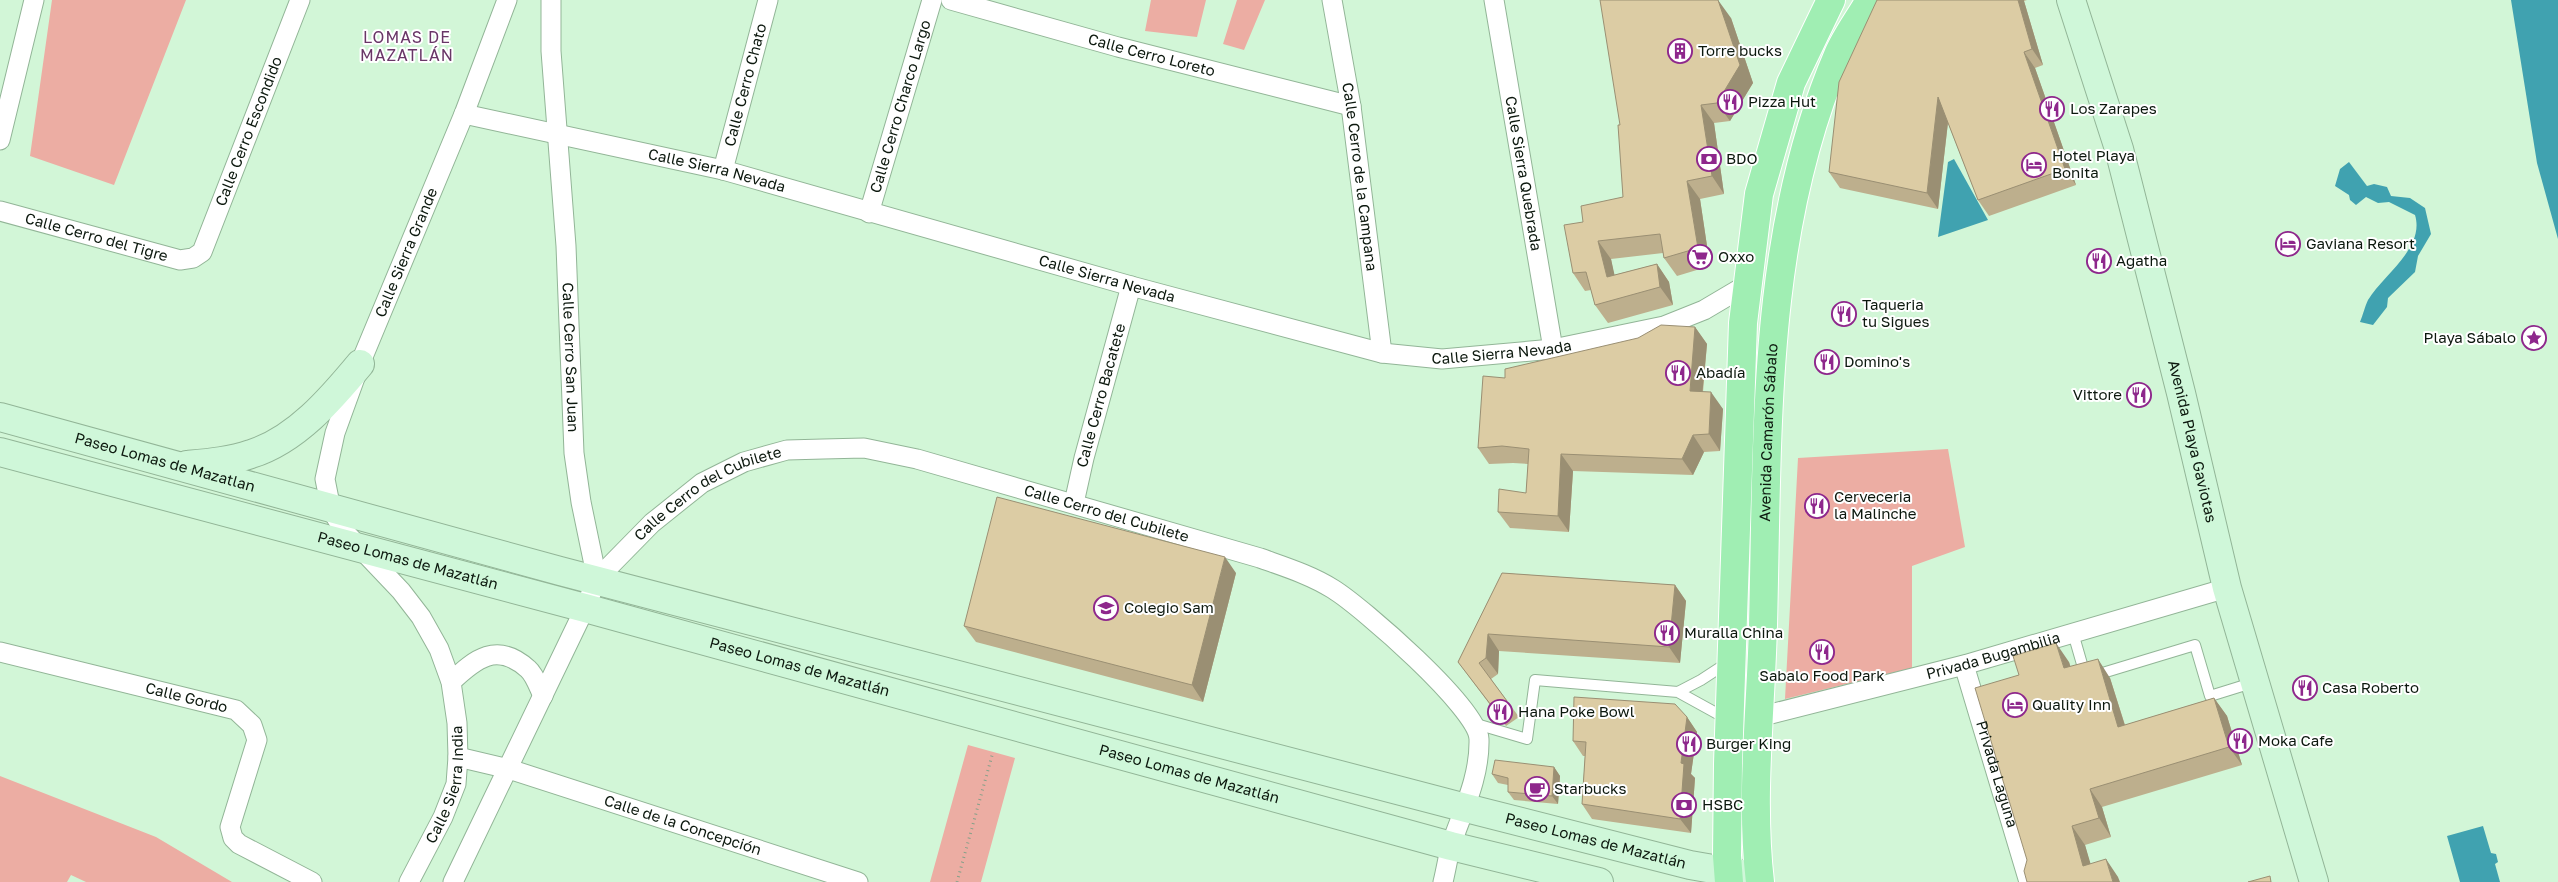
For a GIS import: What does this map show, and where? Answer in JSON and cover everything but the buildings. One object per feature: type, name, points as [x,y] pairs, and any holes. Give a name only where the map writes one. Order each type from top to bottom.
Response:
[{"type":"main road","name":"Avenida Camarón Sábalo","points":[[1729,877],[1730,721],[1740,370],[1748,284],[1759,194],[1791,84],[1830,0]]},
{"type":"main road","name":"Avenida Camarón Sábalo","points":[[1760,880],[1755,820],[1769,402],[1780,260],[1800,163],[1839,54],[1870,0]]},
{"type":"street","points":[[0,140],[34,0]]},
{"type":"street","name":"Calle Cerro Escondido","points":[[193,258],[202,252],[300,0]]},
{"type":"street","name":"Calle Sierra Grande","points":[[358,547],[344,531],[331,509],[325,478],[335,433],[360,364],[464,114],[507,0]]},
{"type":"street","points":[[551,0],[551,51],[558,134]]},
{"type":"street","name":"Calle Cerro Chato","points":[[723,170],[768,0]]},
{"type":"street","name":"Calle Cerro Charco Largo","points":[[869,213],[932,0]]},
{"type":"street","name":"Calle Cerro Loreto","points":[[951,0],[1118,47],[1350,106]]},
{"type":"street","name":"Calle Cerro de la Campana","points":[[1332,0],[1350,106],[1382,353]]},
{"type":"street","name":"Calle Sierra Quebrada","points":[[1494,0],[1553,349]]},
{"type":"street","name":"Avenida Playa Gaviotas","points":[[2071,0],[2119,149],[2181,393],[2227,588],[2314,882]]},
{"type":"street","name":"Calle Sierra Nevada","points":[[464,114],[723,170],[1131,286],[1382,353],[1442,359],[1553,349],[1664,326],[1704,310],[1748,284]]},
{"type":"street","name":"Calle Cerro San Juan","points":[[558,134],[566,246],[574,453],[580,502],[597,579]]},
{"type":"street","name":"Calle Cerro del Tigre","points":[[0,211],[180,260],[193,258]]},
{"type":"street","name":"Calle Cerro Bacatete","points":[[1074,504],[1084,458],[1131,286]]},
{"type":"street","points":[[172,466],[213,462],[242,456],[272,445],[314,415],[360,364]]},
{"type":"street","name":"Paseo Lomas de Mazatlan","points":[[0,417],[331,509]]},
{"type":"street","name":"Calle Cerro del Cubilete","points":[[597,579],[652,523],[702,484],[744,462],[787,450],[864,448],[917,459],[1260,558],[1299,572],[1334,589],[1449,690],[1473,723],[1479,737],[1474,780],[1466,808],[1451,846],[1444,882]]},
{"type":"street","name":"Paseo Lomas de Mazatlán","points":[[0,452],[585,608],[1451,846],[1599,882]]},
{"type":"street","name":"Paseo Lomas de Mazatlán","points":[[331,509],[1729,877],[1760,880]]},
{"type":"street","name":"Calle Sierra India","points":[[358,547],[422,617],[439,649],[451,682],[458,723],[456,784],[444,816],[409,882]]},
{"type":"street","points":[[453,882],[509,769],[597,579]]},
{"type":"street","name":"Privada Bugambilia","points":[[1759,717],[1964,665],[2227,588]]},
{"type":"street","name":"Calle Gordo","points":[[0,652],[236,710],[252,725],[257,740],[230,827],[233,838],[239,844],[312,882]]},
{"type":"street","points":[[451,682],[483,656],[499,654],[529,669],[543,696]]},
{"type":"street","name":"Privada Laguna","points":[[1964,665],[2028,882]]},
{"type":"street","points":[[458,757],[509,769]]},
{"type":"street","name":"Calle de la Concepción","points":[[509,769],[858,882]]},
{"type":"lane","points":[[2073,634],[2086,678],[2194,645],[2210,696],[2255,682]]},
{"type":"lane","points":[[1678,692],[1701,680],[1732,659]]},
{"type":"lane","points":[[1473,723],[1527,738],[1535,680],[1678,692],[1730,721]]},
{"type":"path","points":[[957,882],[993,752]]},
{"type":"shaded area","points":[[52,0],[186,0],[114,185],[30,156]]},
{"type":"shaded area","points":[[1151,0],[1206,0],[1197,37],[1145,31]]},
{"type":"shaded area","points":[[1237,0],[1265,0],[1244,50],[1223,44]]},
{"type":"shaded area","points":[[1948,449],[1965,547],[1912,566],[1912,668],[1785,699],[1798,458]]},
{"type":"shaded area","points":[[968,745],[1015,758],[981,882],[930,882]]},
{"type":"shaded area","points":[[0,776],[156,837],[232,882],[86,882],[71,875],[67,882],[0,882]]},
{"type":"water","points":[[2511,0],[2558,0],[2558,239],[2537,163]]},
{"type":"water","points":[[1954,159],[1988,220],[1938,237],[1948,162]]},
{"type":"water","points":[[2349,162],[2367,186],[2374,184],[2387,187],[2391,196],[2410,198],[2425,208],[2431,234],[2418,256],[2415,272],[2388,298],[2387,307],[2373,325],[2360,322],[2368,300],[2409,250],[2417,227],[2415,215],[2389,202],[2378,203],[2366,197],[2356,205],[2350,200],[2349,195],[2335,186],[2340,169]]},
{"type":"water","points":[[2483,826],[2491,853],[2496,854],[2498,862],[2495,864],[2500,882],[2460,882],[2447,836]]},
{"type":"place","name":"Torre bucks","points":[[1680,51]]},
{"type":"place","name":"Pizza Hut","points":[[1730,102]]},
{"type":"place","name":"Los Zarapes","points":[[2052,109]]},
{"type":"place","name":"BDO","points":[[1709,159]]},
{"type":"place","name":"Hotel Playa Bonita","points":[[2034,165]]},
{"type":"place","name":"Gaviana Resort","points":[[2288,244]]},
{"type":"place","name":"Oxxo","points":[[1700,257]]},
{"type":"place","name":"Agatha","points":[[2099,261]]},
{"type":"place","name":"Taqueria tu Sigues","points":[[1844,314]]},
{"type":"place","name":"Playa Sábalo","points":[[2534,338]]},
{"type":"place","name":"Domino's","points":[[1827,362]]},
{"type":"place","name":"Abadía","points":[[1678,373]]},
{"type":"place","name":"Vittore","points":[[2139,395]]},
{"type":"place","name":"Cerveceria la Malinche","points":[[1817,506]]},
{"type":"place","name":"Colegio Sam","points":[[1106,608]]},
{"type":"place","name":"Muralla China","points":[[1667,633]]},
{"type":"place","name":"Sabalo Food Park","points":[[1822,652]]},
{"type":"place","name":"Casa Roberto","points":[[2305,688]]},
{"type":"place","name":"Quality Inn","points":[[2015,705]]},
{"type":"place","name":"Hana Poke Bowl","points":[[1500,712]]},
{"type":"place","name":"Moka Cafe","points":[[2240,741]]},
{"type":"place","name":"Burger King","points":[[1689,744]]},
{"type":"place","name":"Starbucks","points":[[1537,789]]},
{"type":"place","name":"HSBC","points":[[1684,805]]},
{"type":"district","name":"LOMAS DE MAZATLÁN","points":[[407,46]]}]
